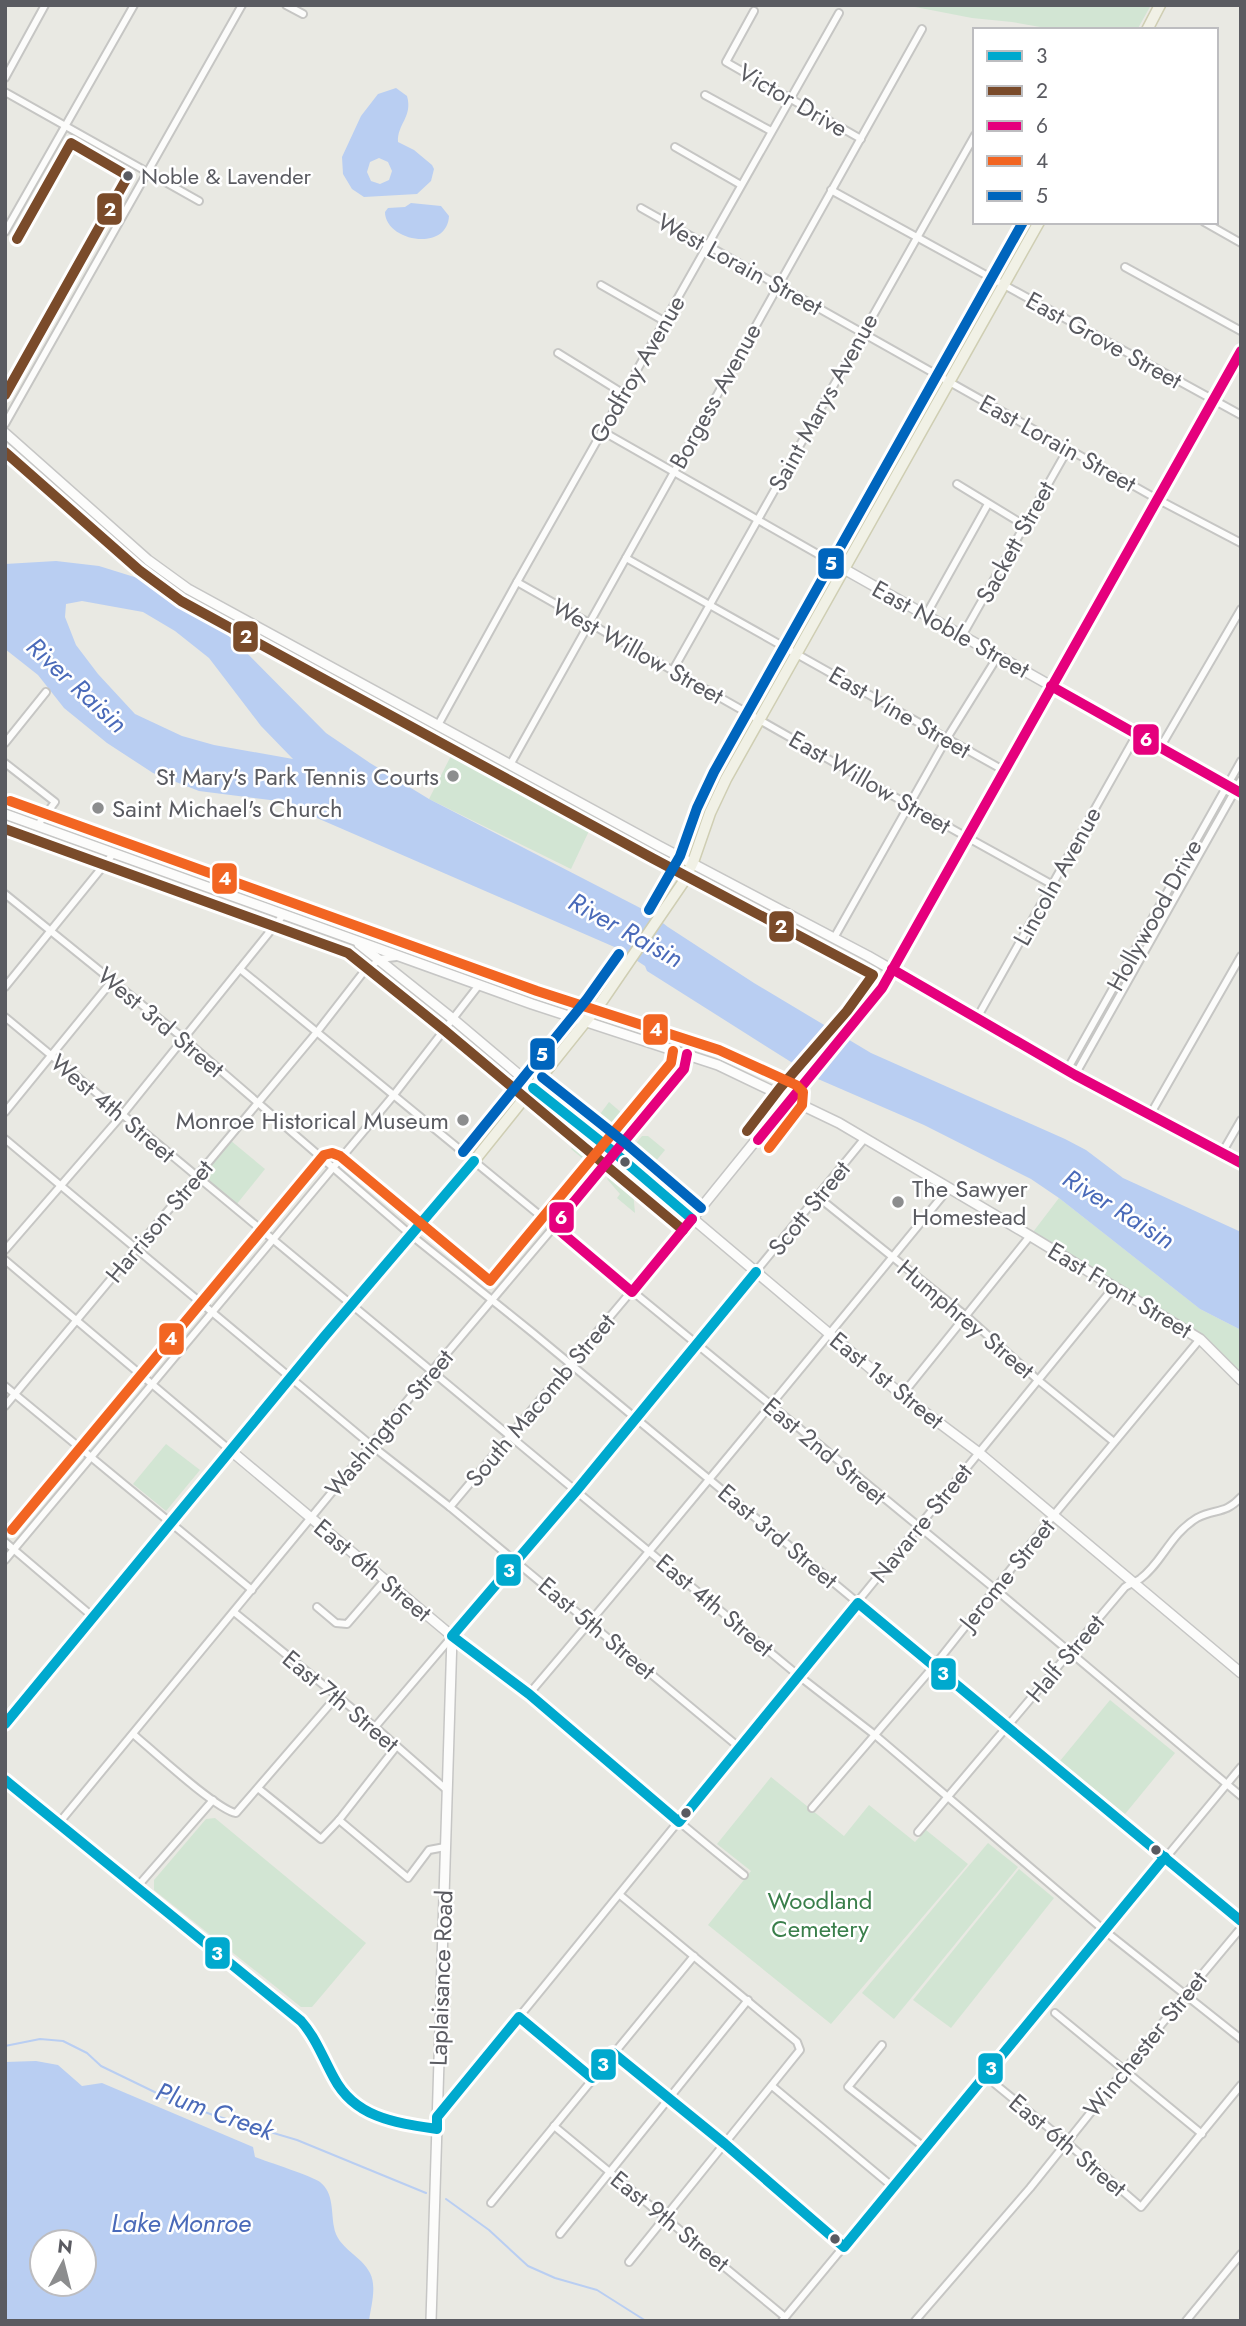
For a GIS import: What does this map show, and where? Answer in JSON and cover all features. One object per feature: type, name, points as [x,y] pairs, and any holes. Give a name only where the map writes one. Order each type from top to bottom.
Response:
[{"type":"main road","points":[[1148,28],[1160,5]]},
{"type":"main road","points":[[5,1724],[290,1377],[474,1161],[586,1022],[661,917],[693,862],[717,797],[1038,224]]},
{"type":"street","points":[[5,78],[45,5]]},
{"type":"street","points":[[5,232],[134,5]]},
{"type":"street","points":[[5,424],[242,5]]},
{"type":"street","points":[[286,5],[303,14]]},
{"type":"street","name":"Victor Drive","points":[[754,11],[726,62],[861,139]]},
{"type":"street","name":"Godfroy Avenue","points":[[438,725],[839,13]]},
{"type":"street","name":"Borgess Avenue","points":[[510,765],[922,29]]},
{"type":"street","points":[[5,92],[199,201]]},
{"type":"street","points":[[705,95],[771,131]]},
{"type":"street","name":"Saint Marys Avenue","points":[[673,670],[973,138]]},
{"type":"street","points":[[675,147],[741,184]]},
{"type":"street","name":"East Grove Street","points":[[831,190],[1241,415]]},
{"type":"street","name":"West Lorain Street","points":[[641,208],[948,382]]},
{"type":"street","points":[[1208,224],[1241,243]]},
{"type":"street","points":[[1125,267],[1241,331]]},
{"type":"street","points":[[601,285],[664,321]]},
{"type":"street","points":[[892,969],[1241,351]]},
{"type":"street","points":[[558,353],[624,394]]},
{"type":"street","name":"East Lorain Street","points":[[948,382],[1241,543]]},
{"type":"street","points":[[602,431],[844,569]]},
{"type":"street","points":[[5,433],[148,560],[188,589],[892,969],[1071,1072],[1241,1163]]},
{"type":"street","name":"Sackett Street","points":[[962,636],[1068,449]]},
{"type":"street","points":[[957,484],[1024,524]]},
{"type":"street","points":[[926,615],[988,504]]},
{"type":"street","name":"East Vine Street","points":[[626,558],[1003,770]]},
{"type":"street","name":"East Noble Street","points":[[844,569],[1234,789]]},
{"type":"street","name":"West Willow Street","points":[[517,582],[760,719]]},
{"type":"street","points":[[1160,748],[1241,609]]},
{"type":"street","points":[[834,938],[947,738],[998,656]]},
{"type":"street","points":[[5,743],[46,692]]},
{"type":"street","name":"East Willow Street","points":[[760,719],[909,806],[1053,885]]},
{"type":"street","name":"Lincoln Avenue","points":[[977,1018],[1137,734]]},
{"type":"street","name":"Hollywood Drive","points":[[1234,789],[1241,761]]},
{"type":"street","points":[[5,763],[55,802],[37,826]]},
{"type":"street","name":"Hollywood Drive","points":[[1071,1072],[1241,780]]},
{"type":"street","points":[[5,814],[355,941]]},
{"type":"street","points":[[5,987],[113,854]]},
{"type":"street","name":"West 3rd Street","points":[[5,894],[183,1038],[411,1235]]},
{"type":"street","points":[[5,1250],[122,1115],[284,914]]},
{"type":"street","name":"East Front Street","points":[[355,941],[573,1018],[688,1054],[790,1098],[864,1138],[1200,1339],[1241,1380]]},
{"type":"street","name":"East 1st Street","points":[[355,941],[615,1153],[902,1395],[978,1452],[1241,1672]]},
{"type":"street","points":[[1150,1115],[1241,956]]},
{"type":"street","points":[[380,959],[403,958]]},
{"type":"street","name":"Harrison Street","points":[[5,1406],[317,1032],[362,974],[380,959]]},
{"type":"street","name":"East 2nd Street","points":[[240,969],[995,1589],[1241,1796]]},
{"type":"street","name":"South Macomb Street","points":[[450,1507],[809,1078],[882,988],[892,969]]},
{"type":"street","points":[[5,1112],[112,981]]},
{"type":"street","points":[[5,1560],[393,1096],[479,985]]},
{"type":"street","name":"West 4th Street","points":[[5,1017],[352,1304]]},
{"type":"street","name":"Washington Street","points":[[59,1823],[684,1069],[688,1054]]},
{"type":"street","points":[[1222,1153],[1241,1119]]},
{"type":"street","name":"Scott Street","points":[[375,1727],[577,1490],[864,1138]]},
{"type":"street","name":"East 5th Street","points":[[5,1139],[371,1445],[515,1560],[740,1748]]},
{"type":"street","points":[[529,1695],[649,1549],[710,1480],[949,1188]]},
{"type":"street","name":"Humphrey Street","points":[[818,1197],[966,1316],[1114,1442]]},
{"type":"street","name":"East 3rd Street","points":[[411,1235],[1241,1920]]},
{"type":"street","points":[[902,1395],[1030,1236]]},
{"type":"street","points":[[5,1260],[230,1450]]},
{"type":"street","name":"Navarre Street","points":[[437,2117],[1114,1287]]},
{"type":"street","name":"East 4th Street","points":[[352,1304],[799,1676],[875,1735],[1105,1931],[1241,2039]]},
{"type":"street","name":"Jerome Street","points":[[812,1808],[934,1666],[1053,1516],[1200,1339]]},
{"type":"street","points":[[5,1386],[251,1590]]},
{"type":"street","name":"East 6th Street","points":[[230,1450],[744,1875]]},
{"type":"street","name":"Half Street","points":[[918,1832],[1125,1587],[1139,1579],[1185,1526],[1199,1517],[1225,1510],[1241,1496]]},
{"type":"street","points":[[5,1542],[92,1616]]},
{"type":"street","points":[[317,1607],[336,1623],[347,1624],[385,1580]]},
{"type":"street","name":"East 7th Street","points":[[234,1612],[375,1727],[448,1791]]},
{"type":"street","name":"Laplaisance Road","points":[[430,2321],[452,1636]]},
{"type":"street","points":[[133,1734],[213,1800],[236,1814],[337,1696]]},
{"type":"street","points":[[259,1789],[321,1839],[396,1747]]},
{"type":"street","points":[[784,2319],[1241,1767]]},
{"type":"street","points":[[5,1780],[302,2021],[321,2046],[341,2092],[357,2108],[380,2119],[437,2129]]},
{"type":"street","points":[[137,1887],[213,1800]]},
{"type":"street","points":[[339,1820],[408,1878],[429,1850],[445,1847]]},
{"type":"street","points":[[620,1895],[797,2042],[800,2050],[629,2262]]},
{"type":"street","name":"Winchester Street","points":[[915,2321],[1030,2188],[1241,1928]]},
{"type":"street","points":[[491,2203],[694,1956]]},
{"type":"street","points":[[560,2234],[748,2000]]},
{"type":"street","points":[[1055,2013],[1202,2134],[1241,2085]]},
{"type":"street","points":[[519,2017],[592,2078]]},
{"type":"street","points":[[882,2045],[848,2088],[925,2148]]},
{"type":"street","points":[[613,2053],[725,2144],[844,2247]]},
{"type":"street","name":"East 6th Street","points":[[995,2084],[1141,2207],[1202,2134]]},
{"type":"street","points":[[772,2086],[893,2187]]},
{"type":"street","name":"East 9th Street","points":[[554,2126],[784,2319]]},
{"type":"street","points":[[1186,2321],[1241,2254]]},
{"type":"green space","points":[[905,5],[1151,5],[1138,28],[1046,28]]},
{"type":"green space","points":[[460,738],[598,812],[571,869],[429,799]]},
{"type":"green space","points":[[609,1102],[630,1120],[616,1139],[611,1140],[592,1125]]},
{"type":"green space","points":[[571,1126],[600,1150],[600,1159],[589,1172],[578,1163],[582,1158],[571,1149],[575,1144],[564,1135]]},
{"type":"green space","points":[[642,1136],[648,1136],[665,1150],[650,1168],[644,1170],[628,1156]]},
{"type":"green space","points":[[230,1140],[265,1169],[236,1205],[203,1176]]},
{"type":"green space","points":[[619,1170],[632,1180],[635,1213],[617,1198],[620,1194],[607,1179],[614,1171]]},
{"type":"green space","points":[[1059,1198],[1200,1309],[1241,1330],[1241,1380],[1200,1339],[1030,1236]]},
{"type":"green space","points":[[166,1444],[200,1470],[166,1511],[133,1484]]},
{"type":"green space","points":[[1110,1700],[1175,1753],[1125,1814],[1060,1761]]},
{"type":"green space","name":"Woodland Cemetery","points":[[771,1777],[844,1836],[869,1805],[915,1842],[926,1830],[968,1864],[831,2024],[708,1925],[751,1871],[717,1844]]},
{"type":"green space","points":[[215,1818],[366,1943],[312,2007],[301,2007],[154,1890],[154,1880],[206,1819]]},
{"type":"green space","points":[[988,1843],[1018,1867],[894,2019],[862,1993]]},
{"type":"green space","points":[[1019,1869],[1054,1898],[951,2028],[913,2000]]},
{"type":"water","points":[[396,88],[407,96],[408,110],[398,142],[414,150],[434,169],[431,181],[417,194],[364,197],[352,189],[343,174],[342,157],[361,116],[378,94]],"holes":[[[379,158],[388,162],[392,171],[389,180],[380,184],[371,181],[367,172],[370,162]]]},
{"type":"water","points":[[411,203],[441,206],[449,216],[446,228],[428,239],[405,236],[395,230],[388,222],[385,212],[388,208],[405,207]]},
{"type":"water","name":"River Raisin","points":[[56,561],[99,566],[144,580],[216,625],[326,733],[429,799],[650,913],[754,983],[871,1053],[1065,1139],[1086,1150],[1123,1178],[1241,1232],[1241,1330],[1200,1309],[1031,1179],[924,1125],[818,1079],[647,971],[645,966],[619,949],[317,818],[286,802],[199,791],[153,773],[107,743],[64,708],[38,675],[5,649],[5,564]],"holes":[[[82,601],[143,612],[175,631],[209,658],[261,726],[293,759],[214,745],[182,736],[135,714],[98,674],[76,645],[65,617],[66,604]]]},
{"type":"water","name":"Lake Monroe","points":[[36,2061],[58,2065],[82,2086],[102,2083],[253,2147],[255,2157],[320,2182],[330,2197],[336,2234],[366,2267],[373,2284],[369,2321],[5,2321],[5,2062]]},
{"type":"waterway","name":"Plum Creek","points":[[5,2046],[40,2039],[63,2041],[87,2053],[101,2066],[169,2099],[297,2140],[426,2193]]},
{"type":"waterway","name":"Plum Creek","points":[[446,2199],[489,2230],[528,2266],[555,2278],[597,2290],[646,2321]]},
{"type":"transit line","name":"2","points":[[5,395],[128,176],[71,143],[17,239]]},
{"type":"transit line","name":"5","points":[[649,910],[680,856],[697,808],[714,772],[1022,224]]},
{"type":"transit line","name":"6","points":[[758,1140],[882,988],[1241,351]]},
{"type":"transit line","name":"2","points":[[5,452],[139,570],[181,601],[652,858],[873,975],[847,1011],[780,1088],[747,1131]]},
{"type":"transit line","name":"6","points":[[1051,686],[1241,793]]},
{"type":"transit line","name":"4","points":[[10,801],[537,991],[719,1050],[796,1085],[803,1092],[802,1105],[769,1148]]},
{"type":"transit line","name":"2","points":[[5,829],[348,953],[683,1230]]},
{"type":"transit line","name":"5","points":[[463,1152],[587,999],[619,954]]},
{"type":"transit line","name":"6","points":[[892,969],[1075,1075],[1241,1163]]},
{"type":"transit line","name":"4","points":[[12,1530],[324,1155],[332,1153],[340,1156],[490,1281],[671,1063],[673,1051]]},
{"type":"transit line","name":"6","points":[[687,1054],[684,1069],[554,1226],[632,1292],[692,1219]]},
{"type":"transit line","name":"5","points":[[542,1077],[701,1208]]},
{"type":"transit line","name":"3","points":[[533,1088],[692,1219]]},
{"type":"transit line","name":"3","points":[[5,1724],[324,1337],[474,1161]]},
{"type":"transit line","name":"3","points":[[756,1272],[577,1490],[452,1636],[529,1694],[679,1822],[858,1603],[1241,1921]]},
{"type":"transit line","name":"3","points":[[5,1780],[301,2021],[343,2091],[365,2110],[392,2121],[437,2129],[437,2117],[519,2017],[592,2078],[613,2053],[725,2144],[844,2247],[1165,1857]]},
{"type":"place","name":"Noble & Lavender","points":[[128,176]]},
{"type":"place","name":"St Mary's Park Tennis Courts","points":[[453,776]]},
{"type":"place","name":"Saint Michael's Church","points":[[98,808]]},
{"type":"place","name":"Monroe Historical Museum","points":[[463,1120]]},
{"type":"place","name":"The Sawyer Homestead","points":[[898,1202]]}]
